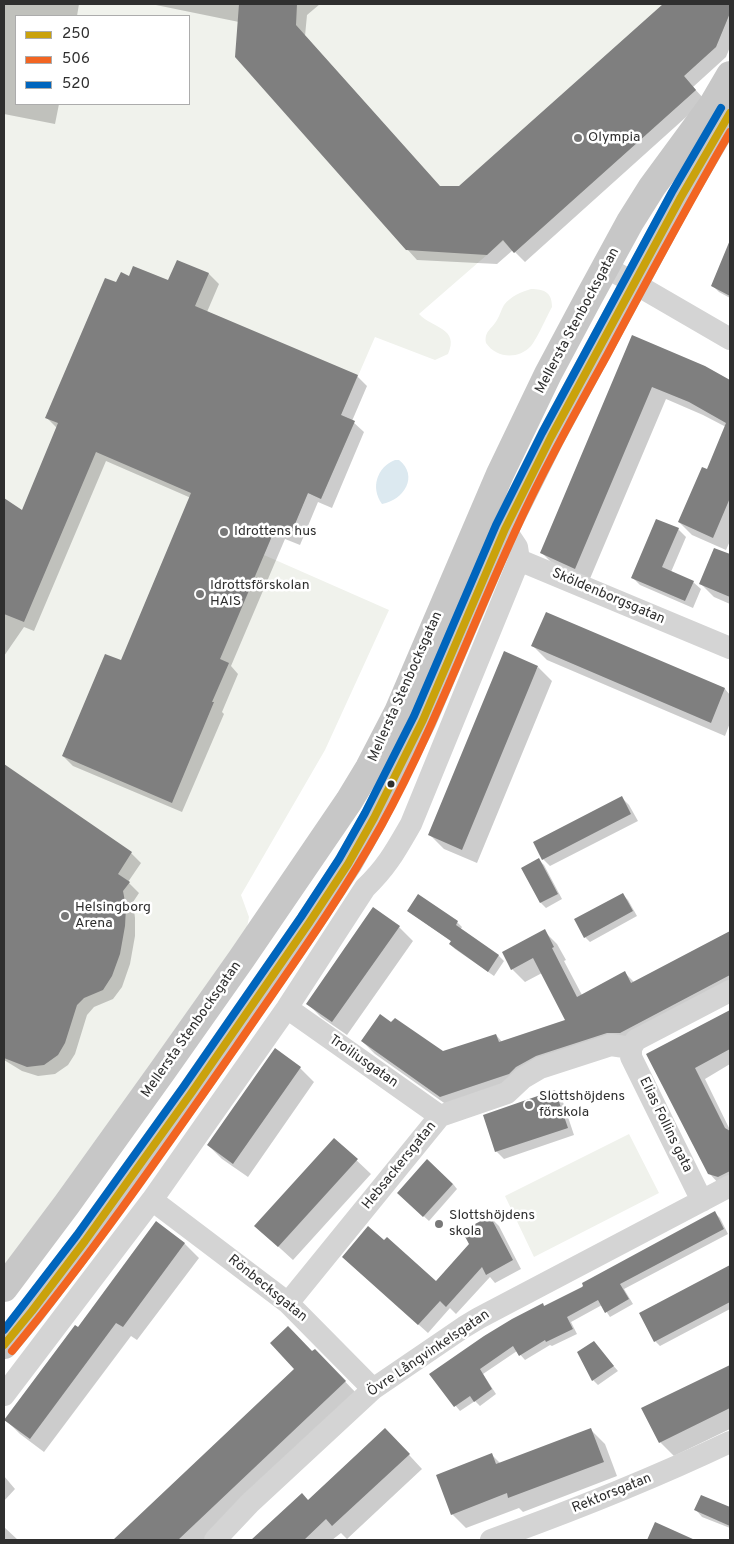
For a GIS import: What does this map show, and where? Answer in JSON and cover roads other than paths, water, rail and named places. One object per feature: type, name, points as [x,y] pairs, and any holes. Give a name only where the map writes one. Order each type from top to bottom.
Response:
[{"type":"main road","name":"Mellersta Stenbocksgatan","points":[[4,1288],[163,1070],[350,801],[398,712],[482,515],[548,374],[630,222],[730,75]]},
{"type":"main road","name":"Mellersta Stenbocksgatan","points":[[4,1345],[85,1242],[181,1108],[310,923],[348,864],[374,818],[423,720],[505,529],[551,437],[681,197],[730,113]]},
{"type":"street","points":[[606,267],[730,340]]},
{"type":"street","points":[[4,1395],[152,1200],[287,1008],[365,888],[388,863],[411,824],[519,560],[517,547],[505,529]]},
{"type":"street","name":"Sköldenborgsgatan","points":[[519,560],[730,648]]},
{"type":"street","points":[[630,1048],[636,1040],[730,991]]},
{"type":"street","name":"Troiliusgatan","points":[[287,1008],[440,1116]]},
{"type":"street","name":"Hebsackersgatan","points":[[288,1303],[440,1116],[507,1093],[523,1078],[540,1068],[611,1045],[630,1048]]},
{"type":"street","name":"Elias Follins gata","points":[[630,1048],[630,1055],[702,1201]]},
{"type":"street","name":"Övre Långvinkelsgatan","points":[[215,1540],[250,1503],[373,1389],[479,1318],[730,1186]]},
{"type":"street","name":"Rönbecksgatan","points":[[152,1200],[288,1303],[373,1389]]},
{"type":"street","name":"Rektorsgatan","points":[[491,1540],[631,1487],[730,1442]]},
{"type":"place","name":"Olympia","points":[[578,138]]},
{"type":"place","name":"Idrottens hus","points":[[224,532]]},
{"type":"place","name":"Idrottsförskolan HAIS","points":[[200,594]]},
{"type":"place","name":"Helsingborg Arena","points":[[65,916]]},
{"type":"place","name":"Slottshöjdens förskola","points":[[529,1105]]},
{"type":"place","name":"Slottshöjdens skola","points":[[439,1224]]}]
